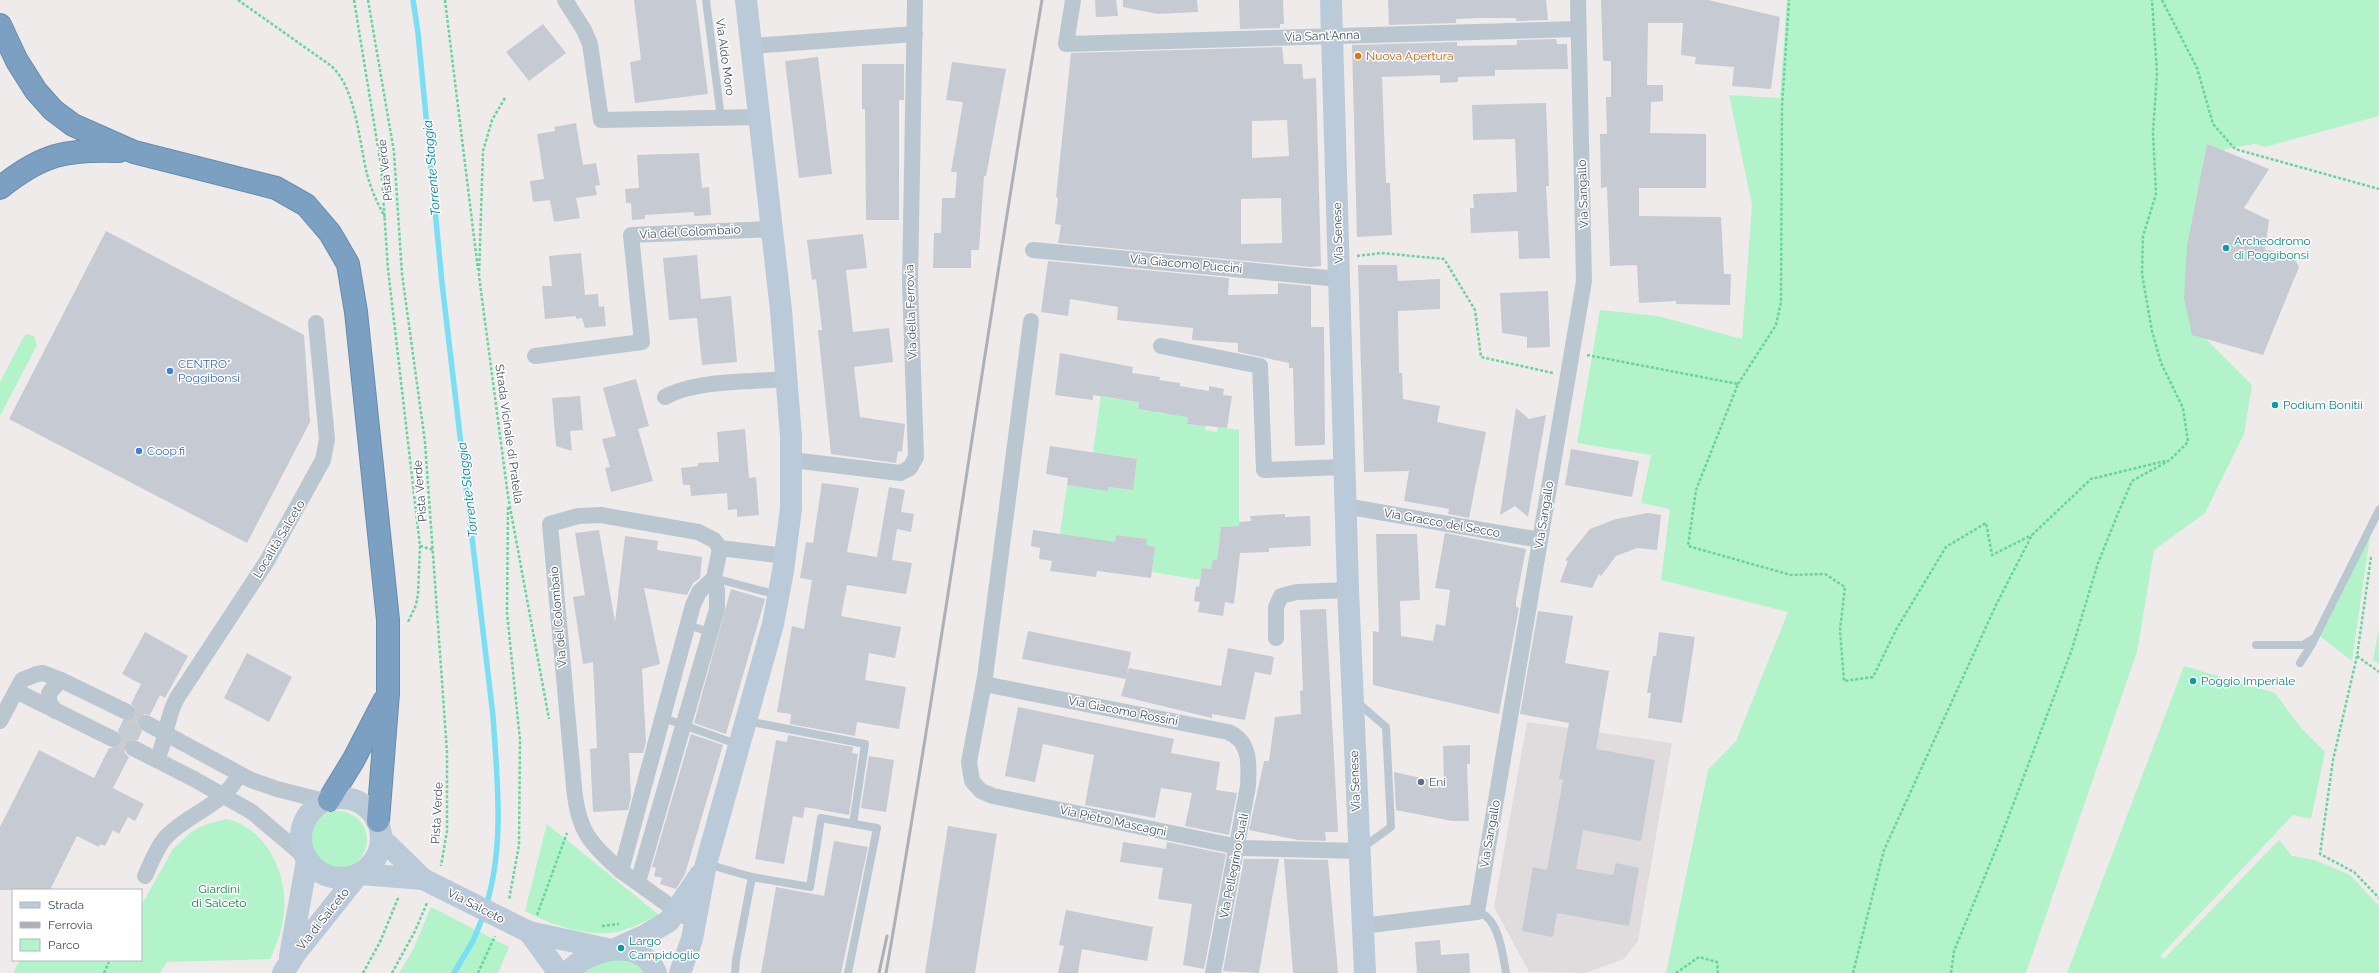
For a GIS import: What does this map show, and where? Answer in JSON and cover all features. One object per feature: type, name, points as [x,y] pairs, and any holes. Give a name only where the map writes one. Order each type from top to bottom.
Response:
[{"type":"highway","points":[[0,25],[23,72],[53,110],[84,131],[134,152],[276,188],[306,205],[322,222],[340,248],[351,275],[356,312],[389,640],[388,693],[380,830]]},
{"type":"highway","points":[[0,188],[35,164],[60,154],[87,150],[134,152]]},
{"type":"highway","points":[[326,800],[354,759],[388,693]]},
{"type":"main road","points":[[680,973],[696,924],[706,864],[747,722],[779,596],[791,508],[792,460],[787,379],[773,229],[746,0]]},
{"type":"main road","name":"Via Senese","points":[[1332,0],[1345,506],[1358,851],[1365,973]]},
{"type":"main road","points":[[340,798],[362,804],[371,812],[380,830],[375,860],[359,875],[335,879],[314,870],[305,858],[300,838],[306,816],[326,800],[340,798]]},
{"type":"main road","name":"Via Salceto","points":[[380,830],[430,883]]},
{"type":"main road","name":"Via di Salceto","points":[[286,968],[296,932],[305,858]]},
{"type":"main road","points":[[567,973],[585,959],[666,924],[678,911],[706,864]]},
{"type":"main road","name":"Via Salceto","points":[[359,875],[430,883],[611,949]]},
{"type":"main road","name":"Via di Salceto","points":[[286,968],[359,875]]},
{"type":"main road","name":"Via Salceto","points":[[536,922],[559,973]]},
{"type":"main road","points":[[611,949],[642,956],[649,961],[656,973]]},
{"type":"street","points":[[565,0],[584,30],[590,44],[601,120],[760,117]]},
{"type":"street","name":"Via della Ferrovia","points":[[792,460],[900,473],[910,468],[916,456],[910,284],[915,0]]},
{"type":"street","name":"Via Sant'Anna","points":[[1073,0],[1066,44],[1332,35],[1578,29]]},
{"type":"street","name":"Via Sangallo","points":[[1477,912],[1582,294],[1584,265],[1578,0]]},
{"type":"street","points":[[752,46],[915,34]]},
{"type":"street","name":"Via del Colombaio","points":[[535,356],[642,342],[631,235],[773,229]]},
{"type":"street","name":"Via Giacomo Puccini","points":[[1033,250],[1339,269]]},
{"type":"street","name":"Via Pietro Mascagni","points":[[1031,321],[984,684],[969,762],[972,781],[981,791],[993,796],[1238,847],[1358,851]]},
{"type":"street","name":"Località Salceto","points":[[157,759],[166,735],[168,718],[177,698],[267,561],[324,460],[327,439],[316,323]]},
{"type":"street","points":[[1161,346],[1260,366],[1264,470],[1344,467]]},
{"type":"street","points":[[665,397],[678,390],[700,386],[787,379]]},
{"type":"street","name":"Via Gracco del Secco","points":[[1345,506],[1540,540]]},
{"type":"street","name":"Via del Colombaio","points":[[696,924],[621,871],[589,839],[581,825],[576,807],[550,524],[578,516],[601,515],[698,532],[714,540],[720,548]]},
{"type":"street","points":[[638,882],[718,604],[714,578],[720,548],[785,556]]},
{"type":"street","points":[[621,871],[687,625],[696,598],[714,578]]},
{"type":"street","points":[[1276,638],[1276,607],[1281,596],[1296,592],[1348,590]]},
{"type":"street","points":[[0,721],[22,680],[32,675],[43,673],[61,680],[127,712]]},
{"type":"street","points":[[55,710],[48,696],[51,690],[61,680]]},
{"type":"street","name":"Via Giacomo Rossini","points":[[984,684],[1228,732],[1240,741],[1248,758]]},
{"type":"street","points":[[16,691],[113,739]]},
{"type":"street","points":[[146,723],[239,774],[268,786],[326,800]]},
{"type":"street","points":[[133,748],[157,759],[224,796],[261,819],[305,858]]},
{"type":"street","name":"Via Pellegrino Suali","points":[[1213,973],[1238,847],[1248,786],[1248,758]]},
{"type":"street","points":[[145,876],[157,849],[165,838],[185,822],[224,796],[239,774]]},
{"type":"street","points":[[1362,926],[1477,912]]},
{"type":"lane","name":"Via Aldo Moro","points":[[706,0],[721,118]]},
{"type":"lane","points":[[2300,663],[2314,639],[2379,510]]},
{"type":"lane","points":[[714,578],[779,596]]},
{"type":"lane","points":[[687,625],[710,632]]},
{"type":"lane","points":[[2256,645],[2303,645],[2314,639]]},
{"type":"lane","points":[[1352,698],[1386,726],[1391,827],[1358,851]]},
{"type":"lane","points":[[661,718],[740,746]]},
{"type":"lane","points":[[747,722],[865,744],[852,824]]},
{"type":"lane","points":[[706,864],[752,878],[810,887],[821,818],[877,828],[848,973]]},
{"type":"lane","points":[[735,973],[736,960],[752,878]]},
{"type":"lane","points":[[1477,912],[1485,916],[1499,937],[1506,973]]},
{"type":"path","points":[[238,0],[330,65],[341,75],[347,89],[367,175],[385,217]]},
{"type":"path","points":[[354,0],[381,166],[392,306],[420,546],[416,605],[407,624],[389,640]]},
{"type":"path","name":"Pista Verde","points":[[368,0],[394,152],[402,274],[425,442],[434,550],[448,777],[447,831],[415,931],[392,973]]},
{"type":"path","points":[[446,0],[479,276]]},
{"type":"path","points":[[1789,0],[1782,106],[1781,302],[1776,325],[1738,384],[1696,490],[1688,546],[1791,575],[1825,574],[1846,587],[1840,630],[1844,681],[1873,677],[1897,628],[1946,547],[1986,523],[1992,555],[2032,535],[2091,479],[2170,460]]},
{"type":"path","points":[[1951,973],[1954,951],[1999,842],[2072,649],[2098,563],[2132,481],[2170,460],[2188,442],[2183,408],[2161,363],[2152,331],[2142,274],[2143,236],[2156,194],[2153,133],[2157,73],[2152,0]]},
{"type":"path","points":[[2162,0],[2197,68],[2214,124],[2235,149],[2379,189]]},
{"type":"path","name":"Strada Vicinale di Pratella","points":[[505,98],[492,120],[483,151],[479,276],[508,496],[551,724]]},
{"type":"path","points":[[1339,269],[1381,253],[1444,258],[1474,310],[1481,357],[1567,376]]},
{"type":"path","points":[[1571,352],[1738,384]]},
{"type":"path","points":[[507,904],[519,845],[520,740],[507,613],[510,554],[508,496]]},
{"type":"path","points":[[1853,973],[1884,850],[1996,605],[2032,535]]},
{"type":"path","points":[[420,546],[434,550]]},
{"type":"path","points":[[2371,552],[2357,656],[2333,760],[2320,854],[2354,872],[2379,898]]},
{"type":"path","points":[[2357,656],[2379,672]]},
{"type":"path","points":[[536,922],[576,807]]},
{"type":"path","points":[[363,973],[380,942],[402,890]]},
{"type":"path","points":[[596,926],[622,924]]},
{"type":"path","points":[[478,973],[497,931]]},
{"type":"path","points":[[1676,973],[1699,957],[1717,962],[1718,973]]},
{"type":"path","points":[[104,973],[109,962]]},
{"type":"shaded area","points":[[1527,722],[1672,743],[1638,941],[1624,959],[1586,973],[1529,972],[1494,907]]},
{"type":"green space","points":[[1787,0],[2379,0],[2379,116],[2265,147],[2255,144],[2225,149],[2198,284],[2203,336],[2252,385],[2244,434],[2205,513],[2154,550],[2137,652],[2026,973],[1666,973],[1708,770],[1736,741],[1788,612],[1661,580],[1670,509],[1641,503],[1651,455],[1577,443],[1600,310],[1658,316],[1742,339],[1752,205],[1729,95],[1780,98]]},
{"type":"green space","points":[[28,334],[34,336],[37,345],[0,416],[0,382],[24,336]]},
{"type":"green space","points":[[1101,394],[1104,394],[1104,397],[1117,399],[1118,394],[1139,400],[1138,409],[1149,411],[1158,407],[1158,413],[1167,414],[1168,411],[1188,415],[1187,424],[1198,425],[1207,421],[1205,430],[1217,432],[1218,427],[1239,430],[1239,526],[1221,527],[1217,560],[1213,559],[1211,569],[1202,568],[1200,580],[1152,572],[1155,547],[1146,545],[1147,539],[1116,535],[1115,544],[1060,534],[1067,485],[1077,487],[1078,482],[1107,491],[1108,487],[1133,490],[1137,459],[1093,453]]},
{"type":"green space","points":[[2370,535],[2352,661],[2320,636]]},
{"type":"green space","points":[[2379,628],[2379,664],[2373,660]]},
{"type":"green space","points":[[2184,666],[2275,693],[2302,729],[2325,752],[2311,819],[2293,815],[2160,956],[2164,959],[2279,840],[2292,856],[2315,860],[2350,875],[2379,906],[2379,973],[2067,973]]},
{"type":"green space","points":[[332,811],[344,811],[359,819],[367,834],[367,846],[359,861],[344,869],[332,869],[317,861],[309,846],[309,834],[317,819]]},
{"type":"green space","name":"Giardini di Salceto","points":[[226,819],[240,824],[263,842],[272,854],[282,883],[284,912],[279,936],[270,959],[167,962],[160,973],[13,973],[19,961],[107,961],[111,963],[112,961],[142,961],[142,904],[173,849],[191,832],[204,825]]},
{"type":"green space","points":[[547,824],[659,915],[621,931],[592,933],[569,929],[546,921],[525,911]]},
{"type":"green space","points":[[431,907],[509,947],[498,973],[399,973],[413,950]]},
{"type":"green space","points":[[628,959],[647,973],[575,973],[587,964]]},
{"type":"building","points":[[634,0],[696,0],[708,94],[635,103],[630,62],[641,60]]},
{"type":"building","points":[[1095,0],[1116,0],[1118,16],[1096,17]]},
{"type":"building","points":[[1123,0],[1197,0],[1198,12],[1157,14],[1123,7]]},
{"type":"building","points":[[1239,0],[1283,0],[1284,24],[1280,24],[1280,28],[1240,29]]},
{"type":"building","points":[[1388,0],[1546,0],[1548,20],[1516,21],[1516,18],[1479,18],[1456,19],[1456,23],[1389,25]]},
{"type":"building","points":[[1601,0],[1708,0],[1780,17],[1771,89],[1732,86],[1734,67],[1695,64],[1696,57],[1681,55],[1683,23],[1648,23],[1647,85],[1663,85],[1663,101],[1651,102],[1650,133],[1706,134],[1706,188],[1639,188],[1639,216],[1721,217],[1724,274],[1731,274],[1730,305],[1676,304],[1676,301],[1639,303],[1637,265],[1610,266],[1607,187],[1601,188],[1600,134],[1607,134],[1606,97],[1611,97],[1611,61],[1603,61]]},
{"type":"building","points":[[543,24],[566,53],[529,81],[506,52]]},
{"type":"building","points":[[1556,39],[1557,44],[1567,44],[1568,69],[1495,70],[1495,76],[1458,77],[1458,82],[1440,83],[1440,75],[1382,77],[1386,183],[1390,183],[1392,235],[1357,237],[1352,45],[1457,42],[1457,46],[1517,45],[1517,40]]},
{"type":"building","points":[[1282,47],[1284,64],[1302,64],[1303,79],[1316,78],[1321,266],[1311,267],[1058,243],[1061,225],[1055,224],[1058,198],[1056,197],[1071,53]],"holes":[[[1287,120],[1289,156],[1252,158],[1252,121]],[[1281,198],[1282,243],[1241,244],[1241,199]]]},
{"type":"building","points":[[818,57],[832,174],[799,178],[785,61]]},
{"type":"building","points":[[952,62],[1006,69],[986,176],[984,176],[979,250],[971,250],[971,268],[933,268],[934,233],[941,233],[942,198],[955,198],[957,172],[951,172],[963,102],[946,100]]},
{"type":"building","points":[[862,64],[904,64],[904,100],[899,100],[899,220],[866,220],[865,109],[862,109]]},
{"type":"building","points":[[1546,103],[1549,186],[1546,186],[1550,258],[1519,259],[1518,231],[1471,233],[1470,208],[1474,208],[1473,194],[1517,192],[1515,139],[1473,140],[1472,105]]},
{"type":"building","points":[[576,123],[583,165],[596,163],[600,185],[595,186],[597,195],[576,198],[580,218],[554,222],[550,200],[533,202],[530,181],[544,179],[537,134],[555,131],[554,127]]},
{"type":"building","name":"Archeodromo di Poggibonsi","points":[[2207,144],[2269,169],[2244,208],[2269,220],[2265,250],[2291,253],[2299,267],[2263,355],[2192,335],[2184,298],[2187,246]]},
{"type":"building","points":[[699,153],[702,188],[709,187],[711,215],[694,216],[694,212],[645,215],[645,219],[632,220],[631,203],[626,203],[625,189],[639,188],[637,155]]},
{"type":"building","name":"CENTRO* Poggibonsi","points":[[106,231],[304,335],[310,422],[247,543],[9,419]]},
{"type":"building","points":[[863,234],[867,268],[846,270],[853,332],[889,328],[893,362],[854,367],[860,417],[905,424],[902,452],[898,451],[896,463],[831,454],[818,330],[822,330],[816,279],[812,280],[807,240]]},
{"type":"building","points":[[581,253],[585,295],[598,294],[599,307],[604,306],[606,326],[585,328],[582,318],[576,319],[576,316],[545,319],[542,286],[552,286],[549,256]]},
{"type":"building","points":[[697,255],[701,299],[731,296],[737,362],[702,365],[697,318],[669,320],[663,258]]},
{"type":"building","points":[[1048,261],[1229,278],[1228,295],[1278,294],[1278,283],[1311,286],[1311,327],[1324,327],[1325,445],[1295,446],[1293,368],[1289,368],[1289,363],[1238,352],[1238,343],[1192,340],[1193,328],[1117,320],[1118,307],[1070,299],[1068,316],[1041,312]]},
{"type":"building","points":[[1358,265],[1397,265],[1398,281],[1440,279],[1440,309],[1398,311],[1399,373],[1402,373],[1403,399],[1440,406],[1437,422],[1486,432],[1469,518],[1448,514],[1449,509],[1404,501],[1409,471],[1364,472]]},
{"type":"building","points":[[1548,291],[1550,347],[1527,348],[1527,337],[1502,333],[1500,293]]},
{"type":"building","points":[[1060,353],[1133,367],[1132,373],[1160,377],[1159,380],[1180,383],[1180,386],[1209,391],[1209,386],[1224,389],[1223,395],[1232,396],[1227,428],[1187,424],[1188,417],[1138,409],[1139,402],[1093,395],[1093,400],[1055,395]]},
{"type":"building","points":[[636,379],[649,426],[638,429],[653,481],[611,492],[605,468],[610,467],[602,439],[616,436],[603,388]]},
{"type":"building","points":[[580,396],[583,430],[570,431],[572,451],[556,446],[552,398]]},
{"type":"building","points":[[1516,408],[1529,419],[1546,415],[1528,517],[1515,506],[1500,515]]},
{"type":"building","points":[[745,429],[749,478],[756,477],[759,515],[737,517],[737,509],[728,510],[727,493],[691,496],[690,485],[683,485],[681,468],[698,466],[698,463],[719,462],[717,432]]},
{"type":"building","points":[[1050,446],[1137,459],[1133,490],[1108,487],[1108,491],[1067,485],[1068,478],[1046,474]]},
{"type":"building","points":[[1571,449],[1639,461],[1632,497],[1565,485]]},
{"type":"building","points":[[822,483],[859,488],[847,552],[877,557],[889,487],[905,490],[901,512],[914,514],[911,532],[897,529],[892,560],[912,563],[906,594],[847,585],[841,616],[901,627],[895,658],[869,653],[865,680],[906,687],[899,729],[857,722],[855,736],[790,724],[791,714],[777,712],[792,626],[804,629],[812,580],[800,578],[806,542],[813,543]]},
{"type":"building","points":[[1648,513],[1661,515],[1657,550],[1637,548],[1616,556],[1601,576],[1599,574],[1592,588],[1560,582],[1568,561],[1565,560],[1590,529],[1616,519]]},
{"type":"building","points":[[1285,514],[1285,517],[1310,516],[1311,546],[1269,548],[1269,552],[1240,553],[1234,604],[1225,602],[1223,616],[1198,612],[1200,602],[1194,601],[1196,586],[1199,587],[1202,568],[1211,569],[1213,559],[1217,560],[1221,527],[1239,526],[1239,522],[1251,521],[1250,516]]},
{"type":"building","points":[[599,530],[615,622],[625,536],[658,541],[657,550],[702,557],[700,578],[693,583],[687,595],[644,588],[660,664],[642,669],[646,742],[643,753],[629,753],[631,797],[628,810],[593,812],[590,749],[597,748],[593,662],[583,664],[573,597],[585,595],[575,533]]},
{"type":"building","points":[[1033,530],[1115,542],[1116,535],[1147,539],[1146,545],[1155,547],[1151,578],[1097,571],[1096,577],[1050,571],[1052,561],[1039,559],[1040,548],[1031,546]]},
{"type":"building","points":[[1445,533],[1526,549],[1516,601],[1516,607],[1519,608],[1499,714],[1373,685],[1373,631],[1379,632],[1376,534],[1417,534],[1420,600],[1400,601],[1401,636],[1433,641],[1436,624],[1445,626],[1450,590],[1435,588]]},
{"type":"building","points":[[731,589],[765,599],[726,734],[694,723]]},
{"type":"building","points":[[1326,609],[1338,832],[1325,832],[1326,841],[1298,840],[1249,830],[1264,761],[1269,761],[1275,717],[1301,714],[1300,691],[1303,690],[1300,610]]},
{"type":"building","points":[[1538,611],[1573,616],[1565,663],[1609,671],[1596,749],[1655,760],[1641,841],[1583,830],[1576,869],[1613,875],[1616,863],[1639,868],[1629,926],[1557,913],[1553,937],[1522,931],[1533,867],[1547,870],[1563,780],[1559,779],[1569,723],[1520,714]]},
{"type":"building","points":[[1028,631],[1131,652],[1127,674],[1129,668],[1221,686],[1228,648],[1274,657],[1271,675],[1255,672],[1245,720],[1212,714],[1212,718],[1121,696],[1126,679],[1022,659]]},
{"type":"building","points":[[145,632],[188,656],[165,698],[160,695],[150,715],[145,714],[138,718],[137,724],[142,731],[138,740],[128,740],[124,744],[125,753],[129,757],[113,788],[144,804],[135,821],[128,817],[119,834],[113,830],[105,846],[100,844],[99,847],[77,836],[50,889],[0,890],[0,827],[39,750],[94,778],[109,748],[114,748],[121,744],[122,738],[118,731],[123,720],[132,720],[136,716],[135,707],[131,704],[141,684],[122,674]]},
{"type":"building","points":[[1659,632],[1695,637],[1682,723],[1648,718],[1651,693],[1647,693],[1653,656],[1656,656]]},
{"type":"building","points":[[247,653],[292,677],[269,722],[224,698]]},
{"type":"building","points":[[1018,707],[1174,739],[1171,753],[1220,762],[1216,790],[1237,793],[1229,835],[1185,826],[1192,793],[1161,788],[1155,818],[1085,805],[1094,755],[1043,744],[1035,782],[1005,776]]},
{"type":"building","points":[[691,734],[723,745],[685,874],[676,889],[660,884],[662,878],[654,876],[656,868],[652,867]]},
{"type":"building","points":[[788,735],[853,747],[852,753],[858,754],[849,815],[805,807],[803,818],[793,816],[784,864],[755,859],[776,740],[787,742]]},
{"type":"building","points":[[1470,745],[1470,764],[1467,764],[1469,821],[1452,821],[1396,810],[1394,772],[1444,783],[1443,746]]},
{"type":"building","points":[[869,756],[894,760],[886,812],[861,808]]},
{"type":"building","points":[[948,826],[997,834],[975,973],[925,973]]},
{"type":"building","points":[[834,841],[868,847],[841,973],[761,973],[776,887],[824,896]]},
{"type":"building","points":[[1123,842],[1166,849],[1167,842],[1226,854],[1204,969],[1183,965],[1192,904],[1158,899],[1163,868],[1120,862]]},
{"type":"building","points":[[1244,859],[1279,859],[1259,973],[1223,971]]},
{"type":"building","points":[[1284,859],[1328,860],[1338,973],[1293,973]]},
{"type":"building","points":[[1066,910],[1153,927],[1147,961],[1082,949],[1078,973],[1058,973],[1064,946],[1059,945]]},
{"type":"building","points":[[1440,940],[1441,955],[1469,953],[1470,973],[1417,973],[1415,942]]},
{"type":"waterway","name":"Torrente Staggia","points":[[413,0],[418,33],[442,283],[493,716],[498,787],[498,835],[492,883],[486,906]]},
{"type":"waterway","name":"Torrente Staggia","points":[[454,973],[473,941],[484,914]]},
{"type":"tunnel","points":[[127,712],[146,723]]},
{"type":"tunnel","points":[[113,739],[133,748]]},
{"type":"railway","points":[[886,973],[927,730],[1002,243],[1042,0]]},
{"type":"railway","points":[[879,973],[887,936]]},
{"type":"place","name":"Nuova Apertura","points":[[1358,56]]},
{"type":"place","name":"Archeodromo di Poggibonsi","points":[[2226,248]]},
{"type":"place","name":"CENTRO* Poggibonsi","points":[[170,371]]},
{"type":"place","name":"Podium Bonitii","points":[[2275,405]]},
{"type":"place","name":"Coop.fi","points":[[139,451]]},
{"type":"place","name":"Poggio Imperiale","points":[[2193,681]]},
{"type":"place","name":"Eni","points":[[1421,782]]},
{"type":"place","name":"Largo Campidoglio","points":[[621,948]]}]
